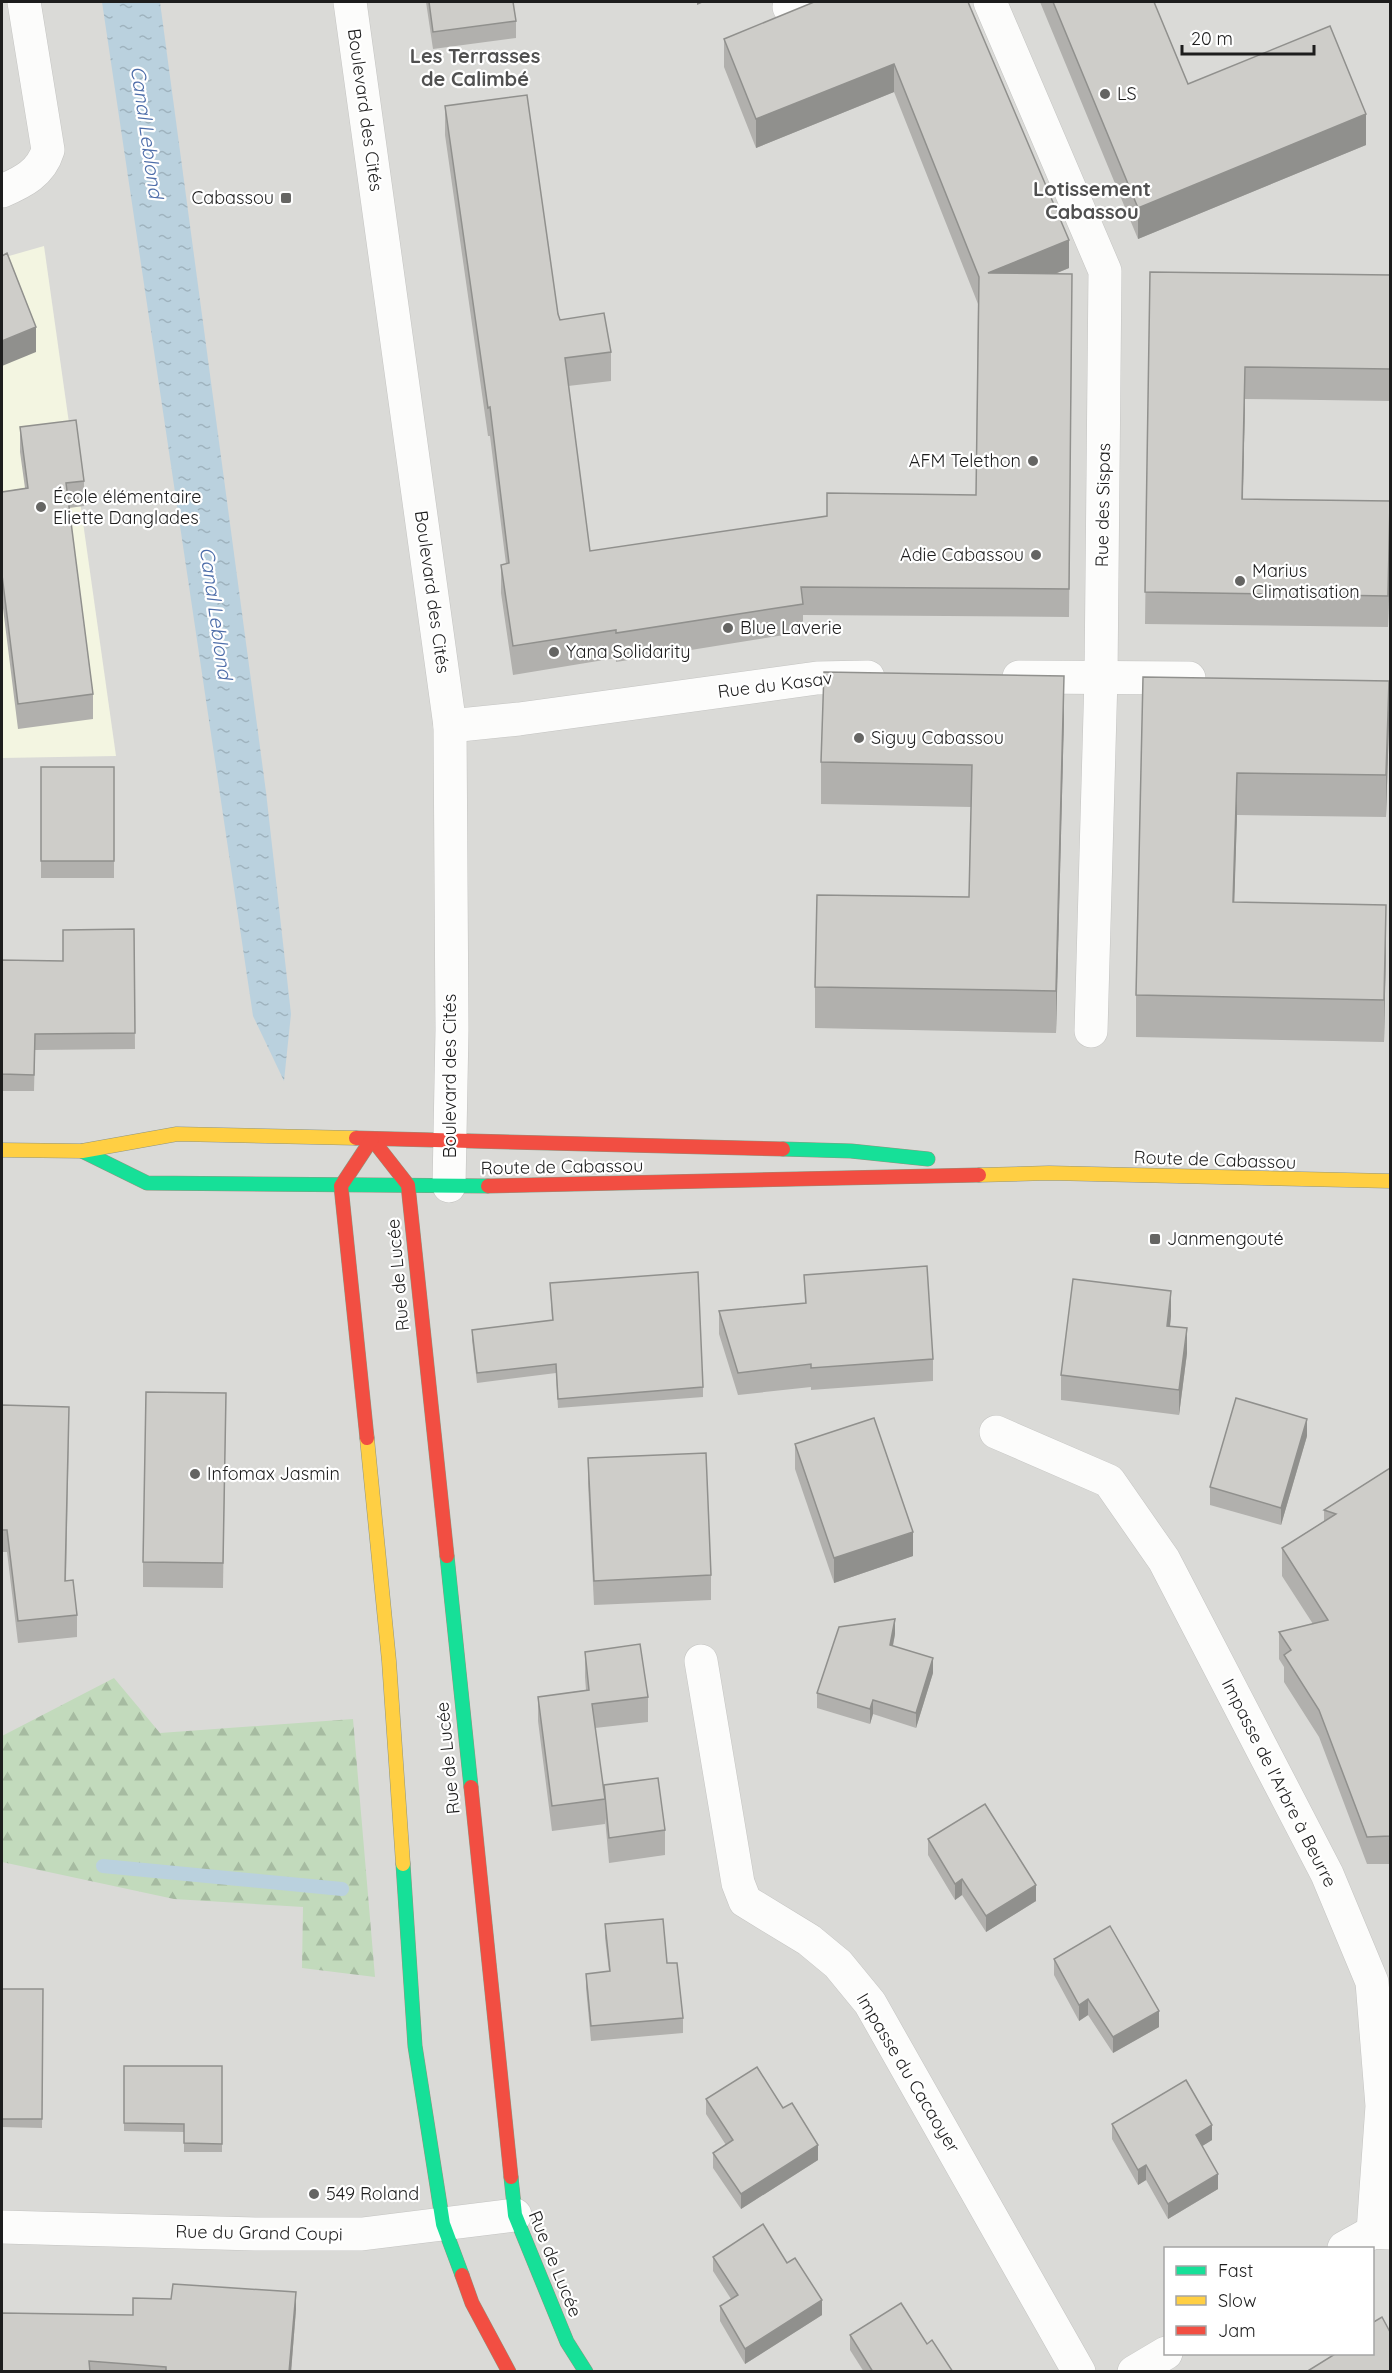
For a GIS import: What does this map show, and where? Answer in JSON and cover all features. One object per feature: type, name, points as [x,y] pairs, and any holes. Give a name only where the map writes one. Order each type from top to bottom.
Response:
[{"type":"street","points":[[2,191],[20,183],[34,173],[44,164],[48,150],[24,2]]},
{"type":"street","name":"Boulevard des Cités","points":[[350,2],[450,726],[451,1140],[449,1186]]},
{"type":"street","name":"Rue des Sispas","points":[[990,2],[1105,271],[1101,677],[1091,1031]]},
{"type":"street","name":"Rue du Kasav","points":[[450,726],[519,719],[817,678],[900,677]]},
{"type":"street","points":[[994,677],[1217,678]]},
{"type":"street","name":"Route de Cabassou","points":[[2,1150],[82,1151],[177,1134],[451,1140],[851,1151],[1049,1173]]},
{"type":"street","points":[[408,1185],[372,1139],[341,1186],[389,1661],[415,2046],[443,2224],[472,2302],[509,2372]]},
{"type":"street","name":"Route de Cabassou","points":[[82,1151],[147,1183],[590,1186],[1049,1173],[1387,1183]]},
{"type":"street","name":"Rue de Lucée","points":[[408,1185],[515,2215],[567,2342],[586,2372]]},
{"type":"street","name":"Impasse de l'Arbre à Beurre","points":[[996,1432],[1109,1481],[1164,1560],[1327,1874],[1372,1982],[1382,2106],[1382,2233]]},
{"type":"street","name":"Impasse du Cacaoyer","points":[[702,1661],[738,1883],[745,1901],[809,1940],[838,1964],[870,2003],[1079,2372]]},
{"type":"street","name":"Rue du Grand Coupi","points":[[2,2227],[362,2234],[515,2215]]},
{"type":"street","points":[[1347,2247],[1382,2233]]},
{"type":"street","points":[[1134,2372],[1164,2354]]},
{"type":"shaded area","points":[[2,2],[1390,2],[1390,2371],[2,2372]]},
{"type":"shaded area","name":"École élémentaire Eliette Danglades","points":[[44,246],[116,756],[2,758],[2,258]]},
{"type":"green space","points":[[114,1678],[160,1733],[353,1719],[375,1977],[302,1968],[303,1907],[174,1899],[2,1862],[2,1736]]},
{"type":"water","name":"Canal Leblond","points":[[102,2],[160,2],[266,792],[291,1014],[284,1081],[253,1016]]},
{"type":"building","points":[[429,2],[513,2],[516,21],[433,32]]},
{"type":"building","points":[[814,2],[968,2],[1069,240],[988,273],[1072,274],[1069,589],[801,587],[803,604],[616,633],[616,630],[513,646],[501,565],[509,563],[490,407],[488,408],[445,106],[527,95],[560,320],[604,313],[611,352],[565,358],[590,551],[827,516],[827,493],[976,495],[979,277],[894,64],[756,119],[724,39]]},
{"type":"building","points":[[1053,2],[1154,2],[1188,84],[1330,26],[1366,114],[1138,208]]},
{"type":"building","points":[[7,253],[36,327],[2,341],[2,256]]},
{"type":"building","points":[[1150,272],[1390,275],[1390,369],[1245,367],[1242,499],[1390,501],[1388,596],[1145,592]]},
{"type":"building","points":[[76,420],[84,481],[66,483],[93,694],[18,704],[2,575],[2,492],[28,488],[20,427]]},
{"type":"building","points":[[824,672],[1064,676],[1056,991],[815,987],[817,895],[969,897],[972,765],[821,762]]},
{"type":"building","points":[[1143,677],[1389,681],[1386,775],[1237,773],[1233,902],[1386,905],[1384,1000],[1136,995]]},
{"type":"building","points":[[41,767],[114,767],[114,861],[41,861]]},
{"type":"building","points":[[134,929],[135,1033],[35,1034],[34,1075],[2,1074],[2,960],[63,961],[63,930]]},
{"type":"building","points":[[927,1266],[933,1359],[811,1368],[811,1364],[738,1373],[719,1311],[806,1303],[804,1275]]},
{"type":"building","points":[[698,1272],[703,1387],[558,1399],[556,1364],[477,1373],[472,1330],[553,1320],[550,1283]]},
{"type":"building","points":[[1073,1279],[1171,1291],[1167,1326],[1187,1328],[1179,1390],[1061,1375]]},
{"type":"building","points":[[146,1392],[226,1393],[223,1563],[143,1562]]},
{"type":"building","points":[[1236,1398],[1307,1419],[1281,1508],[1210,1487]]},
{"type":"building","points":[[2,1405],[69,1407],[65,1581],[73,1580],[77,1615],[18,1621],[7,1530],[2,1530]]},
{"type":"building","points":[[874,1418],[913,1532],[834,1558],[795,1444]]},
{"type":"building","points":[[706,1453],[711,1575],[594,1581],[588,1458]]},
{"type":"building","points":[[1390,1468],[1390,1836],[1367,1837],[1319,1710],[1284,1655],[1291,1650],[1279,1632],[1328,1620],[1282,1548],[1336,1514],[1324,1510]]},
{"type":"building","points":[[895,1619],[890,1645],[933,1658],[916,1713],[873,1700],[870,1709],[817,1693],[839,1627]]},
{"type":"building","points":[[640,1644],[648,1697],[592,1704],[605,1799],[552,1806],[538,1697],[589,1690],[585,1652]]},
{"type":"building","points":[[658,1778],[665,1830],[609,1838],[604,1785]]},
{"type":"building","points":[[985,1804],[1036,1885],[986,1916],[962,1879],[955,1884],[928,1839]]},
{"type":"building","points":[[663,1919],[667,1963],[677,1963],[683,2018],[591,2026],[586,1974],[610,1971],[605,1924]]},
{"type":"building","points":[[1110,1926],[1159,2011],[1113,2037],[1088,1999],[1079,2005],[1054,1959]]},
{"type":"building","points":[[2,1989],[43,1989],[42,2119],[2,2119]]},
{"type":"building","points":[[124,2066],[222,2066],[222,2144],[184,2143],[184,2124],[124,2123]]},
{"type":"building","points":[[757,2067],[783,2108],[792,2103],[818,2145],[741,2194],[713,2153],[733,2140],[706,2099]]},
{"type":"building","points":[[1186,2080],[1212,2125],[1196,2135],[1218,2174],[1168,2204],[1146,2165],[1138,2170],[1112,2124]]},
{"type":"building","points":[[763,2224],[787,2263],[795,2258],[822,2300],[745,2349],[720,2306],[738,2295],[713,2257]]},
{"type":"building","points":[[173,2284],[296,2292],[289,2372],[166,2372],[166,2367],[89,2361],[90,2372],[2,2372],[2,2313],[133,2315],[133,2298],[171,2299]]},
{"type":"building","points":[[901,2303],[927,2344],[932,2340],[953,2372],[873,2372],[850,2335]]},
{"type":"building","points":[[1382,2317],[1390,2332],[1390,2372],[1306,2372],[1333,2355],[1374,2355],[1374,2322]]},
{"type":"waterway","points":[[103,1866],[342,1889]]},
{"type":"traffic: fast","points":[[783,1149],[851,1151],[928,1159]]},
{"type":"traffic: fast","points":[[82,1151],[147,1183],[488,1186]]},
{"type":"traffic: fast","points":[[447,1556],[471,1787]]},
{"type":"traffic: fast","points":[[403,1864],[415,2046],[443,2224],[462,2275]]},
{"type":"traffic: fast","points":[[511,2177],[515,2215],[567,2342],[586,2372]]},
{"type":"traffic: slow","points":[[2,1150],[82,1151],[177,1134],[356,1138]]},
{"type":"traffic: slow","points":[[979,1175],[1049,1173],[1390,1181]]},
{"type":"traffic: slow","points":[[367,1438],[389,1661],[403,1864]]},
{"type":"traffic: jam","points":[[356,1138],[783,1149]]},
{"type":"traffic: jam","points":[[372,1139],[408,1185],[447,1556]]},
{"type":"traffic: jam","points":[[367,1438],[341,1186],[372,1139]]},
{"type":"traffic: jam","points":[[488,1186],[979,1175]]},
{"type":"traffic: jam","points":[[471,1787],[511,2177]]},
{"type":"traffic: jam","points":[[462,2275],[472,2303],[509,2372]]},
{"type":"place","name":"LS","points":[[1105,94]]},
{"type":"place","name":"Cabassou","points":[[286,198]]},
{"type":"place","name":"AFM Telethon","points":[[1033,461]]},
{"type":"place","name":"École élémentaire Eliette Danglades","points":[[41,507]]},
{"type":"place","name":"Adie Cabassou","points":[[1036,555]]},
{"type":"place","name":"Marius Climatisation","points":[[1240,581]]},
{"type":"place","name":"Blue Laverie","points":[[728,628]]},
{"type":"place","name":"Yana Solidarity","points":[[554,652]]},
{"type":"place","name":"Siguy Cabassou","points":[[859,738]]},
{"type":"place","name":"Janmengouté","points":[[1155,1239]]},
{"type":"place","name":"Infomax Jasmin","points":[[195,1474]]},
{"type":"place","name":"549 Roland","points":[[314,2194]]},
{"type":"district","name":"Les Terrasses de Calimbé","points":[[475,68]]},
{"type":"district","name":"Lotissement Cabassou","points":[[1092,200]]}]
